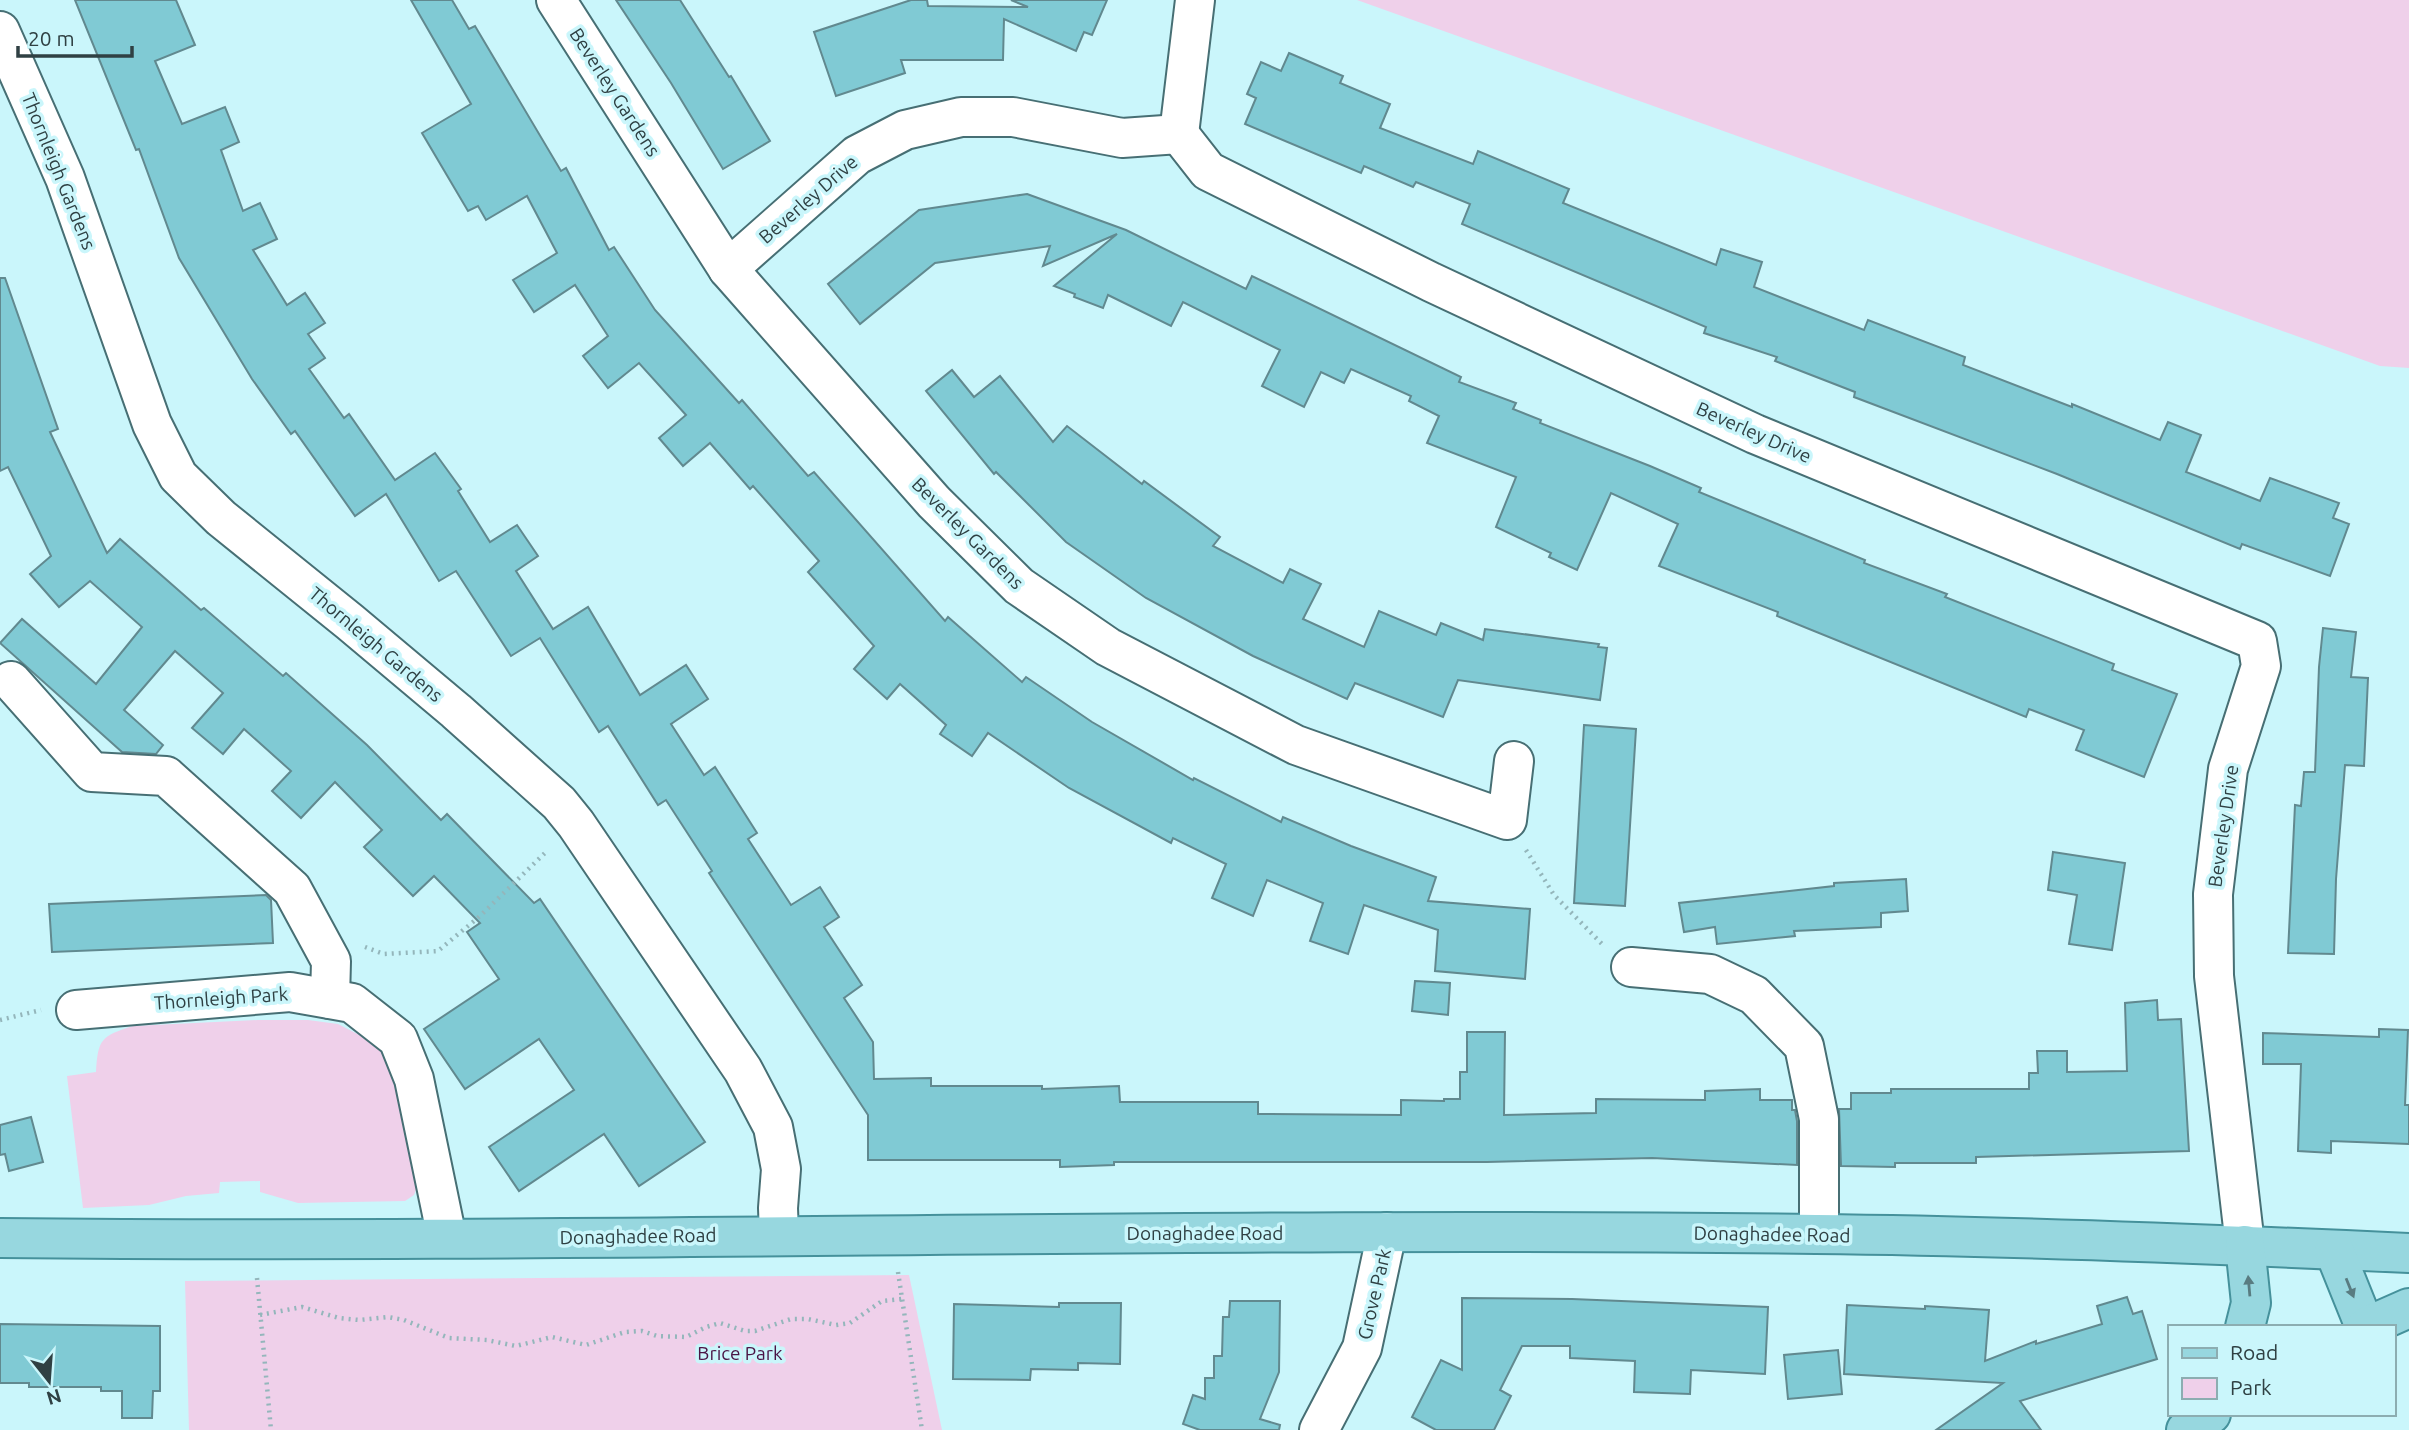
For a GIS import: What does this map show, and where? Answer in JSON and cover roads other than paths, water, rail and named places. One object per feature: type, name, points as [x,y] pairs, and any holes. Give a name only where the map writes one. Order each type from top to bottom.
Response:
[{"type":"main road","name":"Donaghadee Road","points":[[0,1238],[1387,1232],[1819,1234],[2245,1245],[2409,1253]]},
{"type":"main road","points":[[2245,1245],[2251,1303],[2246,1325]]},
{"type":"main road","points":[[2334,1250],[2365,1325]]},
{"type":"main road","points":[[2371,1325],[2409,1308]]},
{"type":"main road","points":[[2186,1430],[2208,1416]]},
{"type":"street","name":"Beverley Gardens","points":[[556,0],[728,269],[933,502],[1019,586],[1108,647],[1296,745],[1507,820],[1514,761]]},
{"type":"street","points":[[1179,134],[1195,0]]},
{"type":"street","name":"Thornleigh Gardens","points":[[0,31],[65,177],[152,424],[178,476],[221,518],[456,711],[559,803],[576,824],[743,1070],[773,1127],[780,1169],[779,1235]]},
{"type":"street","name":"Beverley Drive","points":[[728,269],[856,155],[905,130],[961,117],[1013,117],[1122,138],[1179,134],[1208,171],[1431,282],[1755,434],[2258,641],[2261,666],[2228,769],[2213,894],[2214,976],[2245,1245]]},
{"type":"street","points":[[10,681],[92,772],[166,776],[292,889],[331,961],[330,999]]},
{"type":"street","points":[[1631,967],[1710,974],[1754,995],[1804,1046],[1819,1119],[1819,1234]]},
{"type":"street","name":"Thornleigh Park","points":[[76,1010],[290,992],[352,1003],[398,1039],[414,1079],[447,1238]]},
{"type":"street","name":"Grove Park","points":[[1319,1430],[1362,1348],[1387,1232]]},
{"type":"park label","name":"Brice Park","points":[[740,1353]]}]
